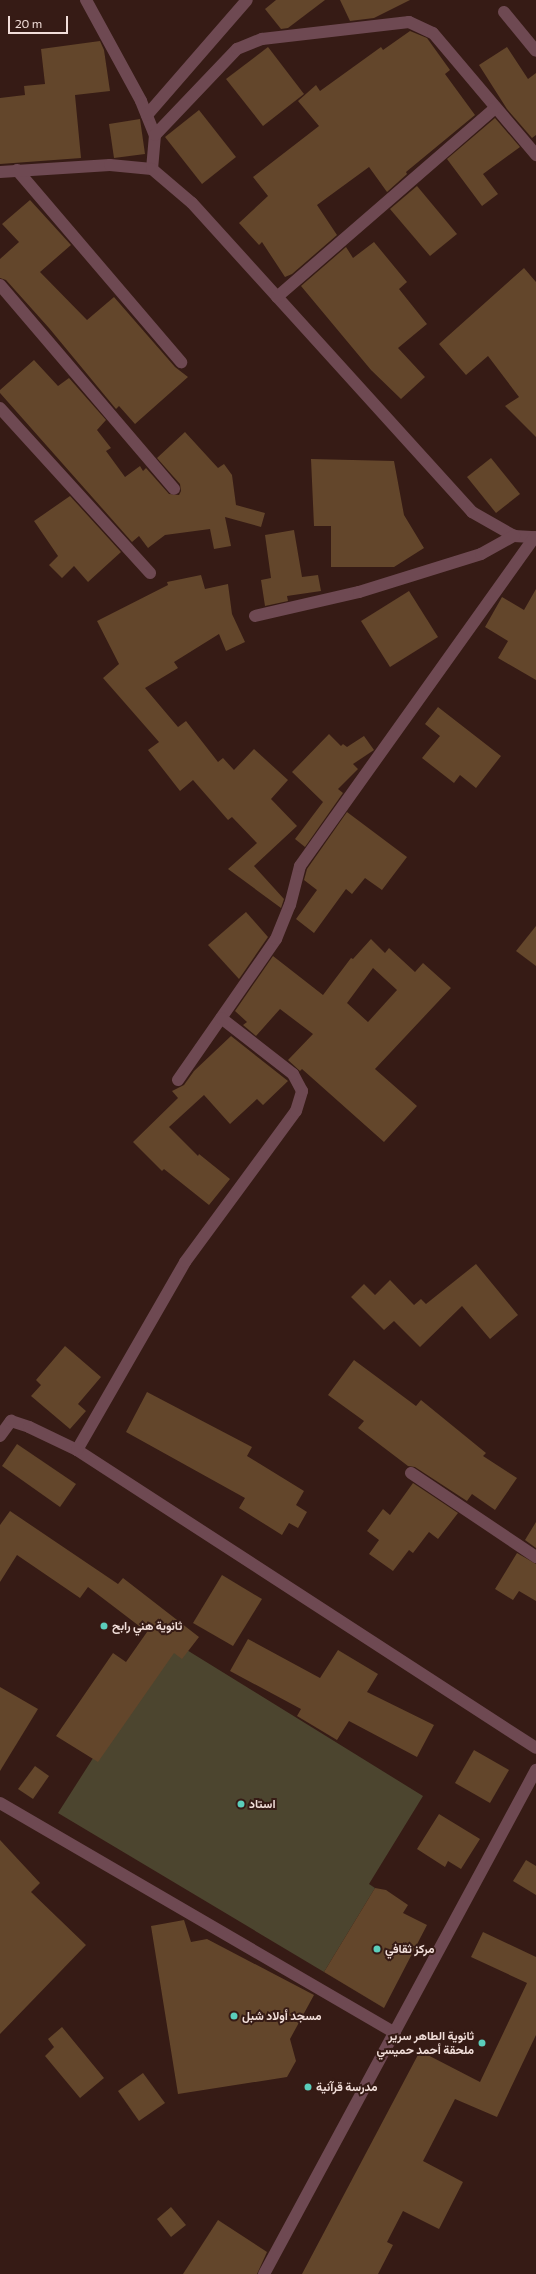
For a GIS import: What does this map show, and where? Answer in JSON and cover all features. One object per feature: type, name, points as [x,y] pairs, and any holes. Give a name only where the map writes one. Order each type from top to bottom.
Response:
[{"type":"street","points":[[86,0],[147,115],[155,135],[152,169]]},
{"type":"street","points":[[147,115],[247,0]]},
{"type":"street","points":[[504,12],[536,51]]},
{"type":"street","points":[[155,135],[237,49],[262,39],[409,22],[433,33],[536,155]]},
{"type":"street","points":[[277,297],[495,108]]},
{"type":"street","points":[[0,172],[110,165],[152,169],[192,203],[472,512],[514,536],[535,537]]},
{"type":"street","points":[[17,170],[180,362]]},
{"type":"street","points":[[0,285],[174,489]]},
{"type":"street","points":[[0,408],[150,573]]},
{"type":"street","points":[[255,616],[358,592],[474,556],[514,536]]},
{"type":"street","points":[[178,1080],[276,939],[290,905],[300,866],[535,537]]},
{"type":"street","points":[[77,1450],[185,1262],[296,1111],[302,1091],[294,1074],[221,1018]]},
{"type":"street","points":[[0,1436],[5,1419],[30,1427],[77,1450],[536,1748]]},
{"type":"street","points":[[411,1473],[536,1557]]},
{"type":"street","points":[[264,2274],[536,1770]]},
{"type":"street","points":[[0,1803],[395,2033]]},
{"type":"shaded area","name":"استاد","points":[[169,1639],[423,1796],[369,1884],[375,1888],[324,1972],[58,1813]]},
{"type":"building","points":[[276,0],[325,0],[288,28],[281,29],[265,9]]},
{"type":"building","points":[[340,0],[410,0],[374,18],[350,21]]},
{"type":"building","points":[[410,31],[427,38],[450,70],[445,74],[475,115],[406,172],[407,174],[387,192],[369,167],[317,205],[337,235],[292,274],[285,277],[262,242],[259,245],[239,223],[268,196],[253,177],[319,126],[298,101],[316,85],[320,91],[381,47],[383,50]]},
{"type":"building","points":[[100,41],[104,50],[110,91],[75,95],[81,158],[0,164],[0,98],[25,95],[24,86],[45,84],[41,49]]},
{"type":"building","points":[[268,47],[304,94],[263,126],[226,79]]},
{"type":"building","points":[[507,47],[528,79],[536,73],[536,135],[532,138],[507,109],[479,65]]},
{"type":"building","points":[[199,110],[236,157],[202,184],[165,137]]},
{"type":"building","points":[[495,118],[520,147],[483,174],[498,194],[482,206],[447,159]]},
{"type":"building","points":[[140,119],[145,154],[114,158],[109,124]]},
{"type":"building","points":[[417,186],[457,234],[430,256],[390,209]]},
{"type":"building","points":[[30,200],[71,245],[40,272],[87,320],[114,297],[175,367],[188,377],[135,424],[119,406],[116,409],[49,328],[6,280],[0,278],[0,259],[19,242],[2,224]]},
{"type":"building","points":[[374,242],[407,282],[399,289],[427,324],[398,348],[425,377],[401,399],[371,370],[301,286],[346,247],[353,258]]},
{"type":"building","points":[[524,268],[536,282],[536,437],[505,406],[519,397],[488,356],[466,375],[439,344]]},
{"type":"building","points":[[34,360],[58,386],[69,378],[106,420],[97,430],[111,448],[106,451],[125,477],[140,466],[143,471],[146,468],[169,494],[179,495],[181,491],[180,484],[157,458],[185,432],[218,468],[224,464],[232,475],[236,505],[265,513],[261,527],[225,517],[231,546],[214,549],[210,529],[165,535],[148,548],[139,536],[132,542],[0,393],[0,390]]},
{"type":"building","points":[[491,458],[520,494],[496,513],[467,477]]},
{"type":"building","points":[[311,459],[394,461],[404,515],[424,548],[394,567],[331,567],[331,526],[314,526]]},
{"type":"building","points":[[70,496],[121,552],[88,582],[74,566],[62,578],[49,565],[58,556],[34,521]]},
{"type":"building","points":[[294,530],[302,577],[318,575],[321,591],[287,596],[288,601],[265,606],[261,580],[271,578],[265,535]]},
{"type":"building","points":[[201,575],[205,589],[228,584],[232,614],[245,642],[226,651],[219,634],[174,662],[178,668],[145,688],[178,727],[186,721],[218,762],[223,758],[234,770],[254,749],[288,780],[271,799],[297,826],[254,866],[284,899],[281,908],[228,869],[257,843],[232,817],[228,820],[193,780],[180,791],[148,750],[159,742],[103,678],[119,664],[97,621],[168,585],[167,582]]},
{"type":"building","points":[[536,589],[536,680],[498,658],[508,641],[485,627],[502,597],[524,610]]},
{"type":"building","points":[[409,591],[438,637],[390,667],[361,621]]},
{"type":"building","points":[[438,707],[501,756],[476,788],[460,775],[454,783],[422,758],[440,736],[425,724]]},
{"type":"building","points":[[329,734],[341,746],[343,744],[347,747],[364,736],[374,750],[353,764],[358,769],[338,789],[343,793],[305,847],[295,839],[323,802],[292,772]]},
{"type":"building","points":[[347,812],[407,857],[382,890],[365,878],[352,894],[346,889],[314,933],[296,919],[317,890],[304,880],[307,869]]},
{"type":"building","points":[[246,912],[268,937],[239,979],[208,945]]},
{"type":"building","points":[[536,926],[536,966],[516,951]]},
{"type":"building","points":[[371,939],[385,953],[389,948],[415,972],[423,963],[451,988],[375,1069],[417,1106],[384,1142],[302,1069],[300,1071],[288,1060],[313,1034],[280,1009],[256,1036],[243,1025],[247,1022],[235,1011],[273,956],[323,995],[351,958],[353,959]],"holes":[[[373,968],[397,990],[368,1022],[347,1003]]]},
{"type":"building","points":[[231,1036],[288,1081],[263,1105],[257,1099],[230,1124],[204,1095],[169,1127],[198,1156],[199,1154],[230,1179],[209,1205],[164,1169],[162,1171],[133,1142],[178,1098],[172,1091],[184,1085],[194,1071]]},
{"type":"building","points":[[476,1264],[518,1315],[490,1339],[462,1306],[420,1347],[394,1321],[384,1330],[351,1297],[364,1284],[375,1295],[390,1280],[414,1305],[421,1299],[426,1304]]},
{"type":"building","points":[[65,1346],[101,1377],[78,1404],[86,1411],[70,1429],[31,1396],[41,1385],[36,1380]]},
{"type":"building","points":[[354,1360],[416,1406],[421,1400],[486,1453],[483,1456],[517,1478],[495,1510],[472,1494],[467,1501],[415,1467],[408,1466],[358,1428],[364,1421],[328,1395]]},
{"type":"building","points":[[147,1392],[252,1447],[247,1456],[304,1491],[296,1505],[307,1512],[298,1528],[289,1523],[282,1535],[239,1508],[245,1498],[126,1432]]},
{"type":"building","points":[[17,1444],[76,1484],[60,1507],[2,1466]]},
{"type":"building","points":[[413,1483],[458,1513],[438,1539],[429,1532],[413,1553],[409,1550],[393,1571],[369,1554],[379,1540],[367,1531],[383,1509],[390,1515]]},
{"type":"building","points":[[10,1511],[118,1584],[123,1578],[199,1637],[182,1659],[174,1653],[98,1762],[56,1736],[113,1653],[126,1662],[147,1632],[88,1587],[80,1598],[17,1555],[0,1582],[0,1525]]},
{"type":"building","points":[[536,1522],[536,1548],[525,1540]]},
{"type":"building","points":[[517,1553],[536,1564],[536,1601],[519,1591],[513,1600],[495,1589]]},
{"type":"building","points":[[222,1575],[262,1599],[233,1646],[193,1623]]},
{"type":"building","points":[[248,1639],[320,1678],[338,1650],[378,1674],[367,1692],[434,1725],[417,1757],[349,1721],[337,1740],[297,1716],[301,1709],[230,1671]]},
{"type":"building","points":[[0,1687],[38,1709],[0,1771]]},
{"type":"building","points":[[474,1750],[509,1770],[490,1803],[455,1783]]},
{"type":"building","points":[[35,1766],[49,1776],[33,1799],[18,1789]]},
{"type":"building","points":[[439,1814],[480,1839],[461,1869],[448,1861],[445,1867],[417,1849]]},
{"type":"building","points":[[0,1840],[40,1883],[31,1892],[86,1945],[0,2034]]},
{"type":"building","points":[[526,1860],[536,1866],[536,1895],[513,1881]]},
{"type":"building","name":"مركز ثقافي","points":[[375,1888],[386,1890],[408,1905],[403,1913],[427,1925],[384,2008],[324,1972]]},
{"type":"building","name":"مسجد أولاد شبل","points":[[184,1920],[191,1942],[207,1939],[314,1995],[290,2039],[296,2061],[287,2077],[178,2094],[151,1926]]},
{"type":"building","points":[[483,1932],[536,1957],[536,2035],[497,2117],[455,2099],[423,2161],[463,2182],[439,2229],[403,2211],[387,2242],[393,2245],[378,2274],[302,2274],[420,2051],[480,2082],[527,1983],[471,1957]]},
{"type":"building","points":[[62,2027],[104,2078],[80,2098],[45,2056],[54,2047],[48,2039]]},
{"type":"building","points":[[143,2073],[165,2103],[139,2121],[118,2091]]},
{"type":"building","points":[[171,2207],[186,2225],[171,2237],[157,2219]]},
{"type":"building","points":[[218,2220],[267,2252],[257,2274],[183,2274]]},
{"type":"place","name":"ثانوية هني رابح","points":[[104,1626]]},
{"type":"place","name":"استاد","points":[[241,1804]]},
{"type":"place","name":"مركز ثقافي","points":[[377,1949]]},
{"type":"place","name":"مسجد أولاد شبل","points":[[234,2016]]},
{"type":"place","name":"ثانوية الطاهر سرير ملحقة أحمد حميسي","points":[[482,2043]]},
{"type":"place","name":"مدرسة قرآنية","points":[[308,2087]]}]
